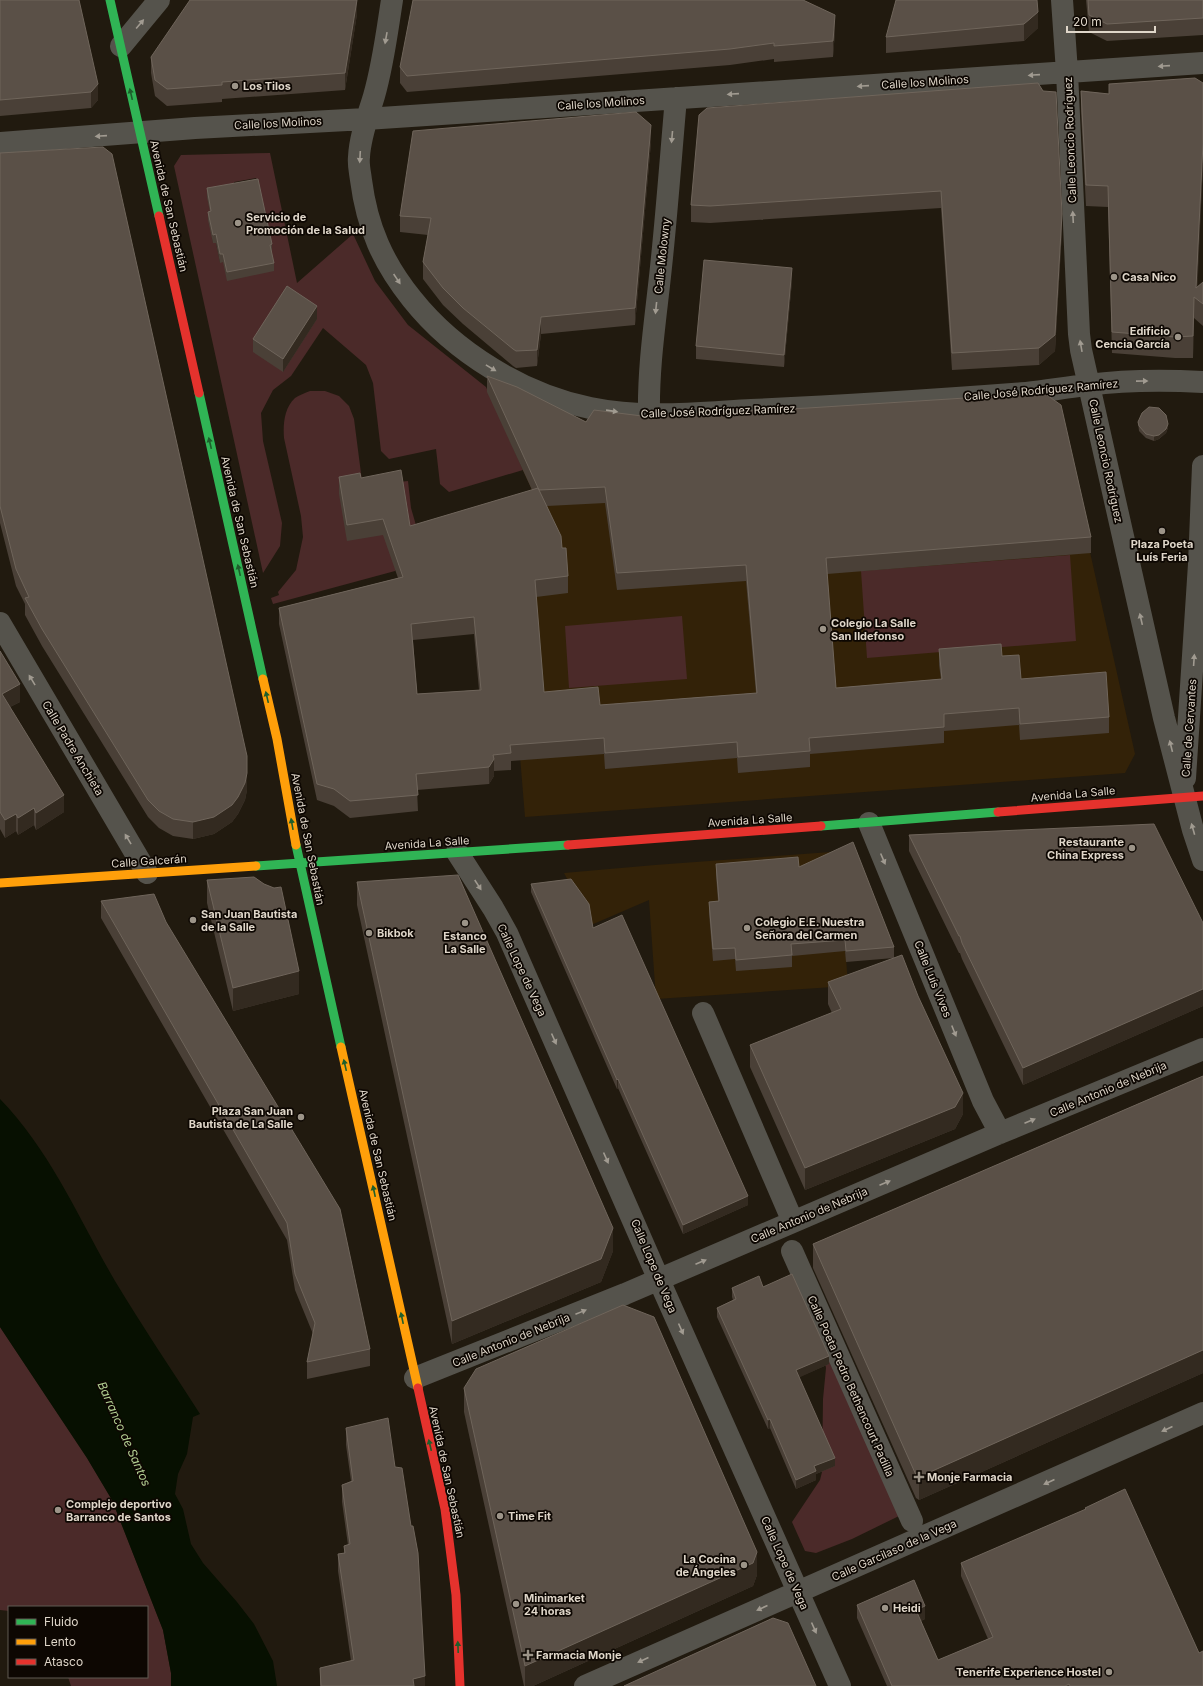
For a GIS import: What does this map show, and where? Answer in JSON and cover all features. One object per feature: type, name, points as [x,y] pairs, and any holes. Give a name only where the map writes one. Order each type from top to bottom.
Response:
[{"type":"street","name":"Avenida de San Sebastián","points":[[110,0],[277,739],[299,863],[445,1509],[456,1594],[460,1686]]},
{"type":"street","points":[[121,46],[159,0]]},
{"type":"street","name":"Calle José Rodríguez Ramírez","points":[[392,0],[379,75],[366,119],[359,158],[362,192],[371,230],[390,268],[404,290],[429,318],[445,334],[474,358],[508,378],[565,402],[623,413],[649,415],[801,408],[1021,393],[1089,384],[1178,381],[1203,382]]},
{"type":"street","name":"Calle Leoncio Rodríguez","points":[[1062,0],[1067,72],[1079,334],[1164,718],[1194,796],[1203,860]]},
{"type":"street","name":"Calle los Molinos","points":[[0,143],[140,132],[366,119],[1203,63]]},
{"type":"street","name":"Calle Molowny","points":[[649,415],[648,394],[676,98]]},
{"type":"street","name":"Calle de Cervantes","points":[[1194,796],[1203,466]]},
{"type":"street","name":"Calle Padre Anchieta","points":[[0,623],[148,873]]},
{"type":"street","name":"Avenida La Salle","points":[[299,863],[869,823],[1194,796]]},
{"type":"street","name":"Calle Luís Vives","points":[[869,823],[983,1101],[1000,1133]]},
{"type":"street","name":"Calle Lope de Vega","points":[[457,852],[493,908],[507,933],[659,1280],[840,1686]]},
{"type":"street","name":"Calle Galcerán","points":[[0,883],[299,863]]},
{"type":"street","points":[[703,1013],[793,1222]]},
{"type":"street","name":"Calle Antonio de Nebrija","points":[[415,1378],[659,1280],[1000,1133],[1203,1049]]},
{"type":"street","name":"Calle Poeta Pedro Bethencourt Padilla","points":[[792,1251],[912,1521]]},
{"type":"street","name":"Calle Garcilaso de la Vega","points":[[585,1686],[1203,1413]]},
{"type":"shaded area","points":[[270,153],[297,283],[353,234],[375,281],[408,325],[486,387],[523,470],[449,492],[440,484],[436,449],[389,459],[381,451],[373,383],[366,365],[323,328],[291,376],[273,390],[261,413],[263,441],[282,523],[280,546],[263,573],[174,166],[181,155]],"holes":[[[256,178],[272,252],[220,262],[216,243],[213,243],[211,220],[236,191],[234,182]]]},
{"type":"shaded area","name":"Colegio La Salle San Ildefonso","points":[[485,388],[517,404],[595,427],[1061,422],[1135,754],[1125,773],[525,817],[518,732],[535,596],[568,592],[566,564]]},
{"type":"shaded area","points":[[310,391],[325,391],[339,396],[349,406],[354,419],[362,481],[408,481],[411,508],[420,539],[395,571],[273,604],[271,598],[279,595],[278,592],[296,570],[303,537],[301,516],[284,438],[285,417],[291,402],[300,395]]},
{"type":"shaded area","points":[[1070,555],[1076,641],[867,658],[861,571]]},
{"type":"shaded area","points":[[682,616],[687,679],[569,688],[565,626]]},
{"type":"shaded area","name":"Colegio E.E. Nuestra Señora del Carmen","points":[[831,852],[839,860],[848,986],[656,999],[649,900],[591,925],[564,873],[655,865]]},
{"type":"shaded area","name":"Complejo deportivo Barranco de Santos","points":[[0,1327],[87,1458],[112,1500],[163,1630],[171,1673],[171,1686],[71,1686],[68,1678],[148,1678],[148,1606],[8,1606],[8,1611],[0,1610]]},
{"type":"shaded area","points":[[821,1341],[899,1516],[852,1539],[816,1553],[805,1551],[792,1522],[820,1480],[822,1472],[823,1399],[826,1368]]},
{"type":"water","name":"Barranco de Santos","points":[[0,1099],[18,1119],[49,1163],[115,1281],[200,1414],[193,1417],[187,1454],[178,1474],[175,1494],[183,1509],[191,1544],[203,1563],[254,1624],[273,1661],[277,1686],[171,1686],[171,1673],[163,1630],[112,1500],[87,1458],[0,1327]]},
{"type":"building","points":[[0,0],[79,0],[98,84],[91,92],[0,100]]},
{"type":"building","points":[[190,0],[357,0],[345,73],[222,82],[222,85],[167,89],[155,80],[151,57]]},
{"type":"building","points":[[413,0],[803,0],[835,15],[833,41],[774,46],[774,43],[730,49],[407,76],[400,67]]},
{"type":"building","points":[[896,0],[1037,0],[1038,12],[1024,24],[886,37]]},
{"type":"building","points":[[1088,0],[1203,0],[1203,18],[1107,24],[1089,15]]},
{"type":"building","points":[[1195,78],[1203,83],[1203,143],[1196,288],[1203,282],[1203,304],[1194,297],[1193,336],[1175,337],[1112,332],[1108,186],[1086,185],[1081,91],[1109,94],[1109,84]]},
{"type":"building","points":[[1038,83],[1043,91],[1056,92],[1062,214],[1055,335],[1039,348],[952,353],[941,191],[710,206],[691,205],[699,115],[707,108]]},
{"type":"building","points":[[636,112],[651,125],[635,308],[541,317],[537,350],[516,351],[463,308],[443,288],[423,262],[431,218],[400,216],[413,131]]},
{"type":"building","points":[[103,147],[112,154],[247,756],[247,773],[245,783],[232,805],[214,817],[193,822],[173,819],[159,811],[148,800],[42,629],[25,598],[29,597],[16,569],[0,506],[0,153]]},
{"type":"building","points":[[258,179],[272,244],[270,245],[274,263],[227,272],[223,254],[220,254],[216,234],[213,235],[208,212],[211,211],[207,188]]},
{"type":"building","points":[[704,260],[792,268],[784,355],[696,346]]},
{"type":"building","points":[[287,286],[317,306],[283,359],[253,339]]},
{"type":"building","points":[[487,376],[517,387],[586,422],[594,410],[642,416],[808,408],[1044,393],[1061,405],[1091,537],[826,558],[836,688],[942,679],[939,649],[1001,644],[1002,656],[1019,655],[1021,679],[1106,672],[1109,717],[1020,724],[1019,708],[944,714],[944,727],[809,738],[810,751],[738,757],[737,742],[605,753],[604,738],[510,745],[511,753],[493,755],[494,759],[489,767],[416,774],[418,795],[350,801],[334,789],[317,784],[279,608],[403,577],[383,519],[347,525],[339,477],[360,473],[361,478],[401,470],[410,526],[538,488],[539,490]],"holes":[[[605,487],[617,573],[746,565],[757,693],[600,705],[598,687],[544,692],[535,580],[568,576],[566,548],[562,548],[561,536],[539,490]],[[474,617],[481,690],[417,694],[411,624]]]},
{"type":"building","points":[[1149,407],[1159,408],[1166,415],[1168,424],[1166,429],[1159,435],[1154,436],[1146,434],[1139,426],[1138,422],[1142,413]]},
{"type":"building","points":[[0,651],[20,684],[2,694],[64,795],[36,813],[34,808],[18,818],[16,814],[5,820],[0,812]]},
{"type":"building","points":[[1154,824],[1203,923],[1203,989],[1023,1068],[962,943],[960,936],[909,835]]},
{"type":"building","points":[[853,842],[894,947],[846,951],[845,940],[791,944],[792,955],[736,960],[735,948],[713,949],[709,902],[719,901],[716,864],[798,857],[799,867]]},
{"type":"building","points":[[458,875],[613,1228],[601,1259],[452,1321],[357,882]]},
{"type":"building","points":[[254,877],[264,884],[274,888],[281,887],[299,971],[233,988],[207,880]]},
{"type":"building","points":[[571,879],[589,904],[593,928],[622,915],[748,1196],[683,1225],[618,1079],[617,1080],[531,884]]},
{"type":"building","points":[[154,894],[166,922],[340,1209],[370,1349],[307,1362],[315,1323],[295,1274],[287,1223],[101,901]]},
{"type":"building","points":[[902,955],[918,996],[963,1093],[955,1107],[805,1168],[750,1045],[841,1009],[828,982]]},
{"type":"building","points":[[1203,1076],[1203,1350],[919,1477],[916,1475],[813,1244]]},
{"type":"building","points":[[792,1274],[829,1356],[796,1370],[835,1458],[814,1466],[816,1471],[796,1480],[770,1419],[768,1420],[717,1308],[736,1299],[732,1288],[759,1276],[763,1287]]},
{"type":"building","points":[[623,1305],[654,1317],[757,1552],[753,1563],[525,1666],[464,1388],[476,1369]]},
{"type":"building","points":[[388,1418],[395,1467],[402,1468],[411,1526],[413,1526],[418,1553],[425,1676],[413,1679],[414,1686],[321,1686],[320,1668],[354,1660],[338,1554],[345,1553],[344,1546],[350,1544],[342,1485],[353,1481],[346,1428]]},
{"type":"building","points":[[1125,1489],[1199,1653],[1203,1651],[1203,1686],[1070,1686],[1069,1684],[1065,1686],[892,1686],[857,1605],[914,1580],[925,1606],[916,1610],[938,1660],[993,1637],[961,1563],[1086,1509],[1085,1508]]},
{"type":"building","points":[[773,1618],[788,1623],[816,1686],[624,1686]]},
{"type":"traffic: fast","points":[[110,0],[159,216]]},
{"type":"traffic: fast","points":[[199,393],[263,679]]},
{"type":"traffic: fast","points":[[821,826],[998,812]]},
{"type":"traffic: fast","points":[[296,845],[341,1047]]},
{"type":"traffic: fast","points":[[256,866],[568,845]]},
{"type":"traffic: slow","points":[[263,679],[277,739],[296,845]]},
{"type":"traffic: slow","points":[[0,883],[256,866]]},
{"type":"traffic: slow","points":[[341,1047],[418,1388]]},
{"type":"traffic: jam","points":[[159,216],[199,393]]},
{"type":"traffic: jam","points":[[998,812],[1203,796]]},
{"type":"traffic: jam","points":[[568,845],[821,826]]},
{"type":"traffic: jam","points":[[418,1388],[445,1509],[456,1595],[460,1686]]},
{"type":"place","name":"Los Tilos","points":[[235,86]]},
{"type":"place","name":"Servicio de Promoción de la Salud","points":[[238,223]]},
{"type":"place","name":"Casa Nico","points":[[1114,277]]},
{"type":"place","name":"Edificio Cencia García","points":[[1178,337]]},
{"type":"place","name":"Plaza Poeta Luís Feria","points":[[1162,531]]},
{"type":"place","name":"Colegio La Salle San Ildefonso","points":[[823,629]]},
{"type":"place","name":"Restaurante China Express","points":[[1132,848]]},
{"type":"place","name":"San Juan Bautista de la Salle","points":[[193,920]]},
{"type":"place","name":"Estanco La Salle","points":[[465,923]]},
{"type":"place","name":"Colegio E.E. Nuestra Señora del Carmen","points":[[747,928]]},
{"type":"place","name":"Bikbok","points":[[369,933]]},
{"type":"place","name":"Plaza San Juan Bautista de La Salle","points":[[301,1117]]},
{"type":"place","name":"Monje Farmacia","points":[[919,1477]]},
{"type":"place","name":"Complejo deportivo Barranco de Santos","points":[[58,1510]]},
{"type":"place","name":"Time Fit","points":[[500,1516]]},
{"type":"place","name":"La Cocina de Ángeles","points":[[744,1565]]},
{"type":"place","name":"Minimarket 24 horas","points":[[516,1604]]},
{"type":"place","name":"Heidi","points":[[885,1608]]},
{"type":"place","name":"Farmacia Monje","points":[[528,1655]]},
{"type":"place","name":"Tenerife Experience Hostel","points":[[1109,1672]]}]
